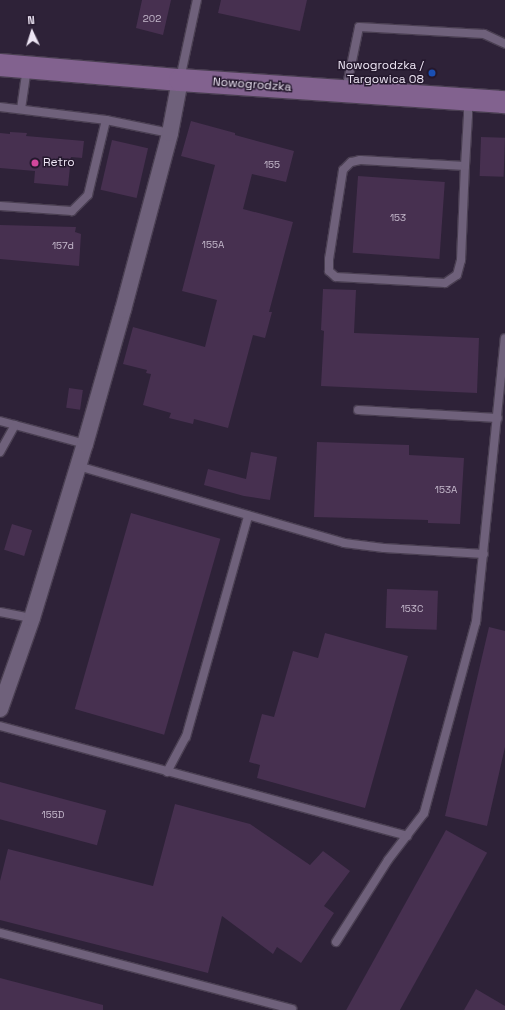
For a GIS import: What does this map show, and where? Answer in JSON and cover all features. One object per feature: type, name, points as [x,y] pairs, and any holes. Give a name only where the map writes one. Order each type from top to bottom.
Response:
[{"type":"main road","name":"Nowogrodzka","points":[[0,65],[180,80],[505,102]]},
{"type":"street","points":[[0,709],[32,618],[124,310],[170,133],[180,80]]},
{"type":"lane","points":[[180,80],[197,0]]},
{"type":"lane","points":[[346,91],[359,27],[484,34],[505,44]]},
{"type":"lane","points":[[21,109],[28,67]]},
{"type":"lane","points":[[466,166],[360,160],[351,162],[343,170],[329,258],[329,271],[336,277],[445,283],[457,275],[461,260],[466,166],[468,99]]},
{"type":"lane","points":[[0,107],[106,120],[170,133]]},
{"type":"lane","points":[[0,206],[72,211],[88,195],[106,120]]},
{"type":"lane","points":[[336,942],[388,860],[424,813],[476,622],[505,338]]},
{"type":"lane","points":[[358,410],[498,418]]},
{"type":"lane","points":[[0,422],[85,444]]},
{"type":"lane","points":[[0,452],[15,425]]},
{"type":"lane","points":[[78,466],[344,543],[384,548],[484,554]]},
{"type":"lane","points":[[167,772],[186,737],[248,516]]},
{"type":"lane","points":[[0,612],[32,618]]},
{"type":"lane","points":[[0,726],[406,836]]},
{"type":"lane","points":[[0,933],[292,1008]]},
{"type":"building","points":[[142,0],[171,0],[163,35],[136,28]]},
{"type":"building","points":[[221,0],[307,0],[300,31],[218,13]]},
{"type":"building","points":[[191,121],[294,151],[286,182],[252,174],[243,209],[293,222],[269,312],[272,312],[265,338],[253,335],[228,428],[194,419],[193,424],[169,418],[171,413],[143,405],[151,374],[146,373],[147,370],[123,364],[133,327],[205,347],[217,300],[182,291],[215,165],[181,156]]},
{"type":"building","name":"Retro","points":[[10,132],[27,133],[26,136],[84,141],[82,158],[71,157],[68,186],[34,183],[35,171],[0,168],[0,133],[10,134]]},
{"type":"building","points":[[481,137],[505,138],[504,177],[480,176]]},
{"type":"building","name":"Retro","points":[[112,140],[148,148],[137,198],[101,190]]},
{"type":"building","points":[[358,176],[445,182],[439,259],[353,253]]},
{"type":"building","points":[[0,225],[76,227],[75,232],[81,234],[79,266],[0,259]]},
{"type":"building","points":[[323,289],[356,290],[354,333],[479,338],[477,393],[321,386],[324,331],[321,330]]},
{"type":"building","points":[[69,388],[83,390],[80,410],[66,408]]},
{"type":"building","points":[[317,442],[409,445],[409,455],[464,458],[460,524],[428,523],[428,520],[314,517]]},
{"type":"building","points":[[251,452],[277,457],[270,500],[244,496],[204,485],[208,469],[246,479]]},
{"type":"building","points":[[131,513],[220,539],[164,735],[75,709]]},
{"type":"building","points":[[12,524],[32,530],[24,556],[4,550]]},
{"type":"building","points":[[387,589],[438,591],[437,630],[386,628]]},
{"type":"building","points":[[489,627],[505,631],[505,747],[487,826],[445,816]]},
{"type":"building","points":[[325,633],[408,656],[365,808],[257,778],[260,765],[249,762],[262,714],[274,717],[293,651],[318,658]]},
{"type":"building","points":[[0,782],[106,810],[97,845],[0,819]]},
{"type":"building","points":[[175,804],[250,824],[310,865],[323,851],[350,871],[324,906],[334,913],[301,963],[277,947],[273,954],[222,916],[208,973],[0,920],[0,881],[8,849],[153,886]]},
{"type":"building","points":[[446,830],[487,853],[400,1010],[346,1010]]},
{"type":"building","points":[[0,978],[103,1005],[103,1010],[0,1010]]},
{"type":"building","points":[[476,989],[505,1006],[505,1010],[464,1010]]},
{"type":"place","name":"Nowogrodzka / Targowica 08","points":[[432,73]]},
{"type":"place","name":"Retro","points":[[35,163]]}]
